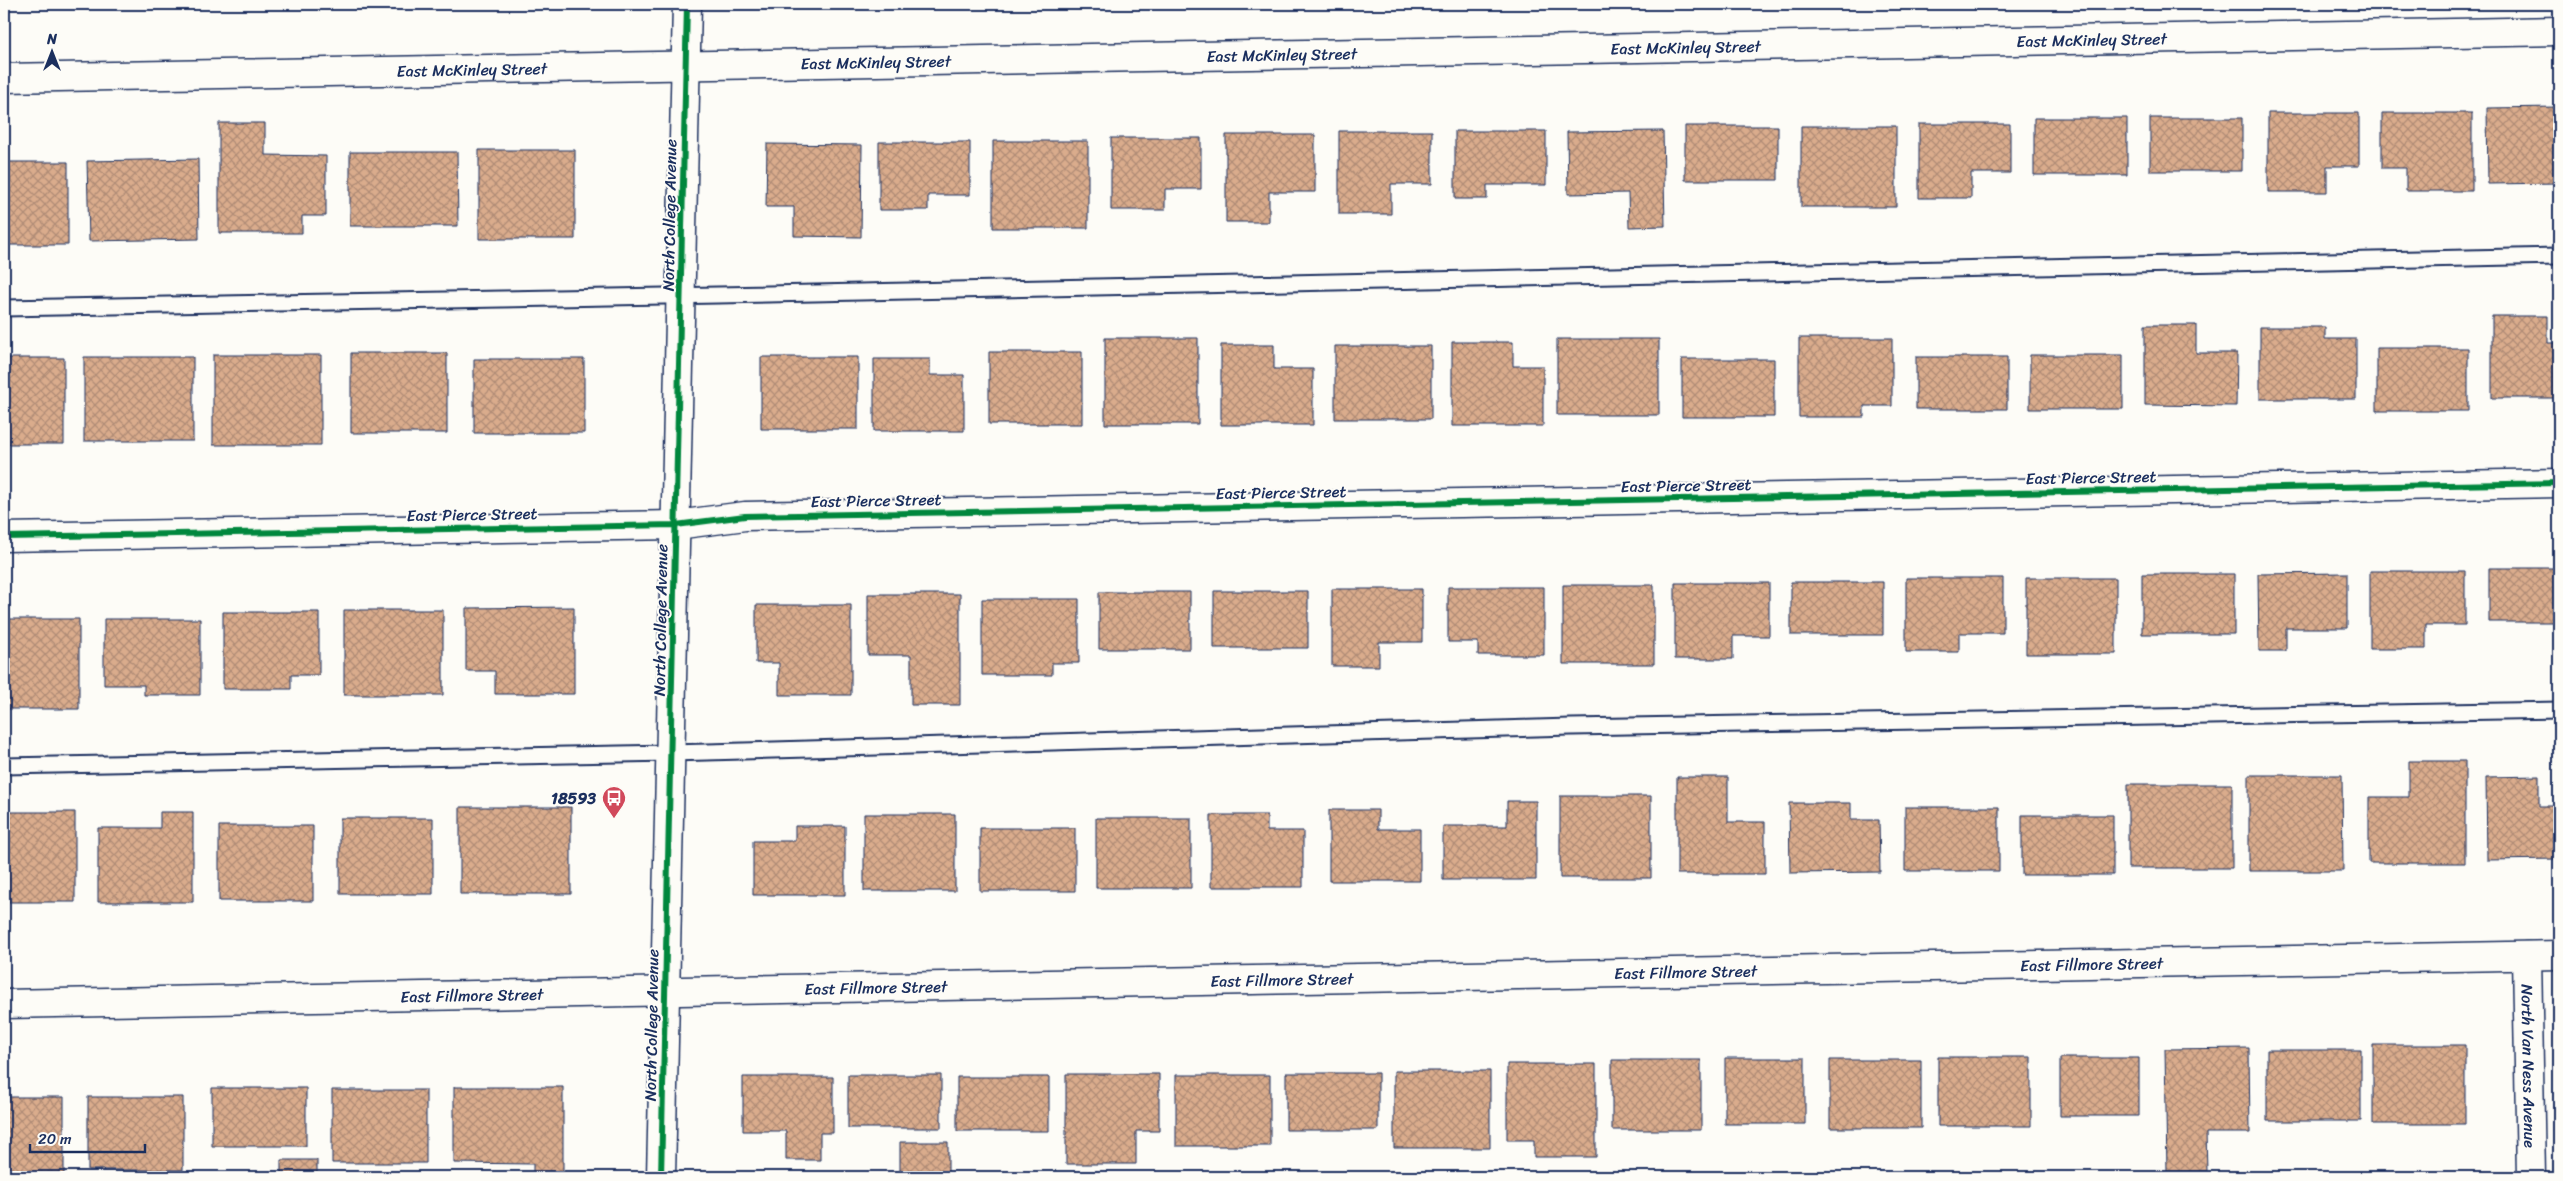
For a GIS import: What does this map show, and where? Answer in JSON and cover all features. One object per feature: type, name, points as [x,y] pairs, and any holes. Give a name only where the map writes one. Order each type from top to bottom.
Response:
[{"type":"street","name":"North College Avenue","points":[[661,1177],[688,4]]},
{"type":"street","name":"East McKinley Street","points":[[4,78],[2559,31]]},
{"type":"street","name":"East Pierce Street","points":[[4,536],[676,525],[755,516],[2559,483]]},
{"type":"street","name":"East Fillmore Street","points":[[4,1004],[2559,955]]},
{"type":"street","name":"North Van Ness Avenue","points":[[2527,956],[2531,1177]]},
{"type":"lane","points":[[4,308],[681,296],[2559,256]]},
{"type":"lane","points":[[4,766],[671,753],[1571,727],[2559,710]]},
{"type":"building","points":[[2559,107],[2559,183],[2488,184],[2487,108]]},
{"type":"building","points":[[2268,113],[2359,113],[2359,166],[2327,166],[2327,192],[2268,192]]},
{"type":"building","points":[[2382,113],[2472,113],[2472,191],[2406,191],[2406,168],[2382,168]]},
{"type":"building","points":[[2034,118],[2127,118],[2127,175],[2034,175]]},
{"type":"building","points":[[2150,118],[2242,118],[2242,171],[2150,171]]},
{"type":"building","points":[[219,123],[265,123],[265,155],[326,156],[326,216],[302,216],[302,233],[219,233]]},
{"type":"building","points":[[1919,124],[2010,124],[2010,173],[1971,173],[1971,198],[1919,198]]},
{"type":"building","points":[[1685,126],[1778,126],[1778,180],[1685,180]]},
{"type":"building","points":[[1801,126],[1896,126],[1896,207],[1801,207]]},
{"type":"building","points":[[1339,131],[1432,131],[1432,184],[1391,184],[1391,214],[1339,214]]},
{"type":"building","points":[[1455,131],[1546,131],[1546,185],[1487,185],[1487,199],[1455,199]]},
{"type":"building","points":[[1663,131],[1665,226],[1629,227],[1628,193],[1568,194],[1567,132]]},
{"type":"building","points":[[1226,135],[1315,135],[1315,192],[1269,192],[1269,222],[1226,222]]},
{"type":"building","points":[[1111,138],[1201,138],[1201,189],[1165,189],[1165,210],[1111,210]]},
{"type":"building","points":[[993,141],[1088,141],[1088,228],[993,228]]},
{"type":"building","points":[[879,142],[970,142],[970,195],[928,195],[928,210],[879,210]]},
{"type":"building","points":[[767,144],[862,145],[861,237],[794,236],[794,207],[766,207]]},
{"type":"building","points":[[479,150],[575,150],[575,239],[479,239]]},
{"type":"building","points":[[350,152],[457,152],[458,226],[350,226]]},
{"type":"building","points":[[198,159],[199,239],[89,241],[87,161]]},
{"type":"building","points":[[4,162],[68,162],[68,245],[4,245]]},
{"type":"building","points":[[2492,316],[2548,316],[2548,343],[2559,343],[2559,398],[2492,398]]},
{"type":"building","points":[[2145,325],[2196,325],[2196,353],[2237,353],[2236,406],[2145,405]]},
{"type":"building","points":[[2260,327],[2325,327],[2325,339],[2356,339],[2356,399],[2260,399]]},
{"type":"building","points":[[1105,338],[1198,338],[1198,424],[1105,424]]},
{"type":"building","points":[[1799,338],[1892,338],[1892,406],[1864,406],[1864,417],[1799,417]]},
{"type":"building","points":[[1557,339],[1659,339],[1659,415],[1557,415]]},
{"type":"building","points":[[1452,342],[1513,342],[1513,366],[1543,366],[1543,426],[1452,426]]},
{"type":"building","points":[[1221,345],[1274,345],[1274,369],[1313,369],[1313,425],[1221,425]]},
{"type":"building","points":[[1335,346],[1431,346],[1431,419],[1335,419]]},
{"type":"building","points":[[2377,348],[2468,348],[2468,411],[2377,411]]},
{"type":"building","points":[[989,352],[1082,352],[1082,424],[989,424]]},
{"type":"building","points":[[351,353],[447,353],[447,433],[351,433]]},
{"type":"building","points":[[213,355],[321,355],[321,445],[213,445]]},
{"type":"building","points":[[2030,355],[2123,355],[2123,409],[2030,409]]},
{"type":"building","points":[[84,357],[193,357],[193,441],[84,441]]},
{"type":"building","points":[[761,357],[858,357],[858,429],[761,429]]},
{"type":"building","points":[[1916,357],[2007,357],[2007,409],[1916,409]]},
{"type":"building","points":[[4,358],[64,358],[64,444],[4,444]]},
{"type":"building","points":[[474,359],[584,359],[584,433],[474,433]]},
{"type":"building","points":[[874,359],[930,359],[930,375],[964,375],[964,431],[874,431]]},
{"type":"building","points":[[1682,359],[1774,359],[1774,417],[1682,417]]},
{"type":"building","points":[[2489,568],[2559,568],[2559,622],[2489,622]]},
{"type":"building","points":[[2370,571],[2465,571],[2465,625],[2426,625],[2426,649],[2370,649]]},
{"type":"building","points":[[2347,573],[2347,628],[2286,628],[2286,651],[2259,651],[2258,574]]},
{"type":"building","points":[[2142,574],[2234,574],[2234,634],[2142,634]]},
{"type":"building","points":[[1906,578],[2003,578],[2003,633],[1959,633],[1959,652],[1906,652]]},
{"type":"building","points":[[2026,578],[2116,578],[2116,654],[2026,654]]},
{"type":"building","points":[[1791,582],[1883,582],[1883,635],[1791,635]]},
{"type":"building","points":[[1675,583],[1769,583],[1769,636],[1733,636],[1733,659],[1675,659]]},
{"type":"building","points":[[1563,585],[1654,585],[1654,664],[1563,664]]},
{"type":"building","points":[[1448,587],[1544,587],[1544,655],[1478,655],[1478,642],[1448,642]]},
{"type":"building","points":[[1332,589],[1422,589],[1422,642],[1379,642],[1379,666],[1332,666]]},
{"type":"building","points":[[1214,591],[1308,591],[1308,648],[1214,648]]},
{"type":"building","points":[[1099,592],[1190,592],[1190,649],[1099,649]]},
{"type":"building","points":[[868,594],[960,594],[960,705],[911,705],[911,655],[868,655]]},
{"type":"building","points":[[982,599],[1079,599],[1079,663],[1052,663],[1052,675],[982,675]]},
{"type":"building","points":[[756,605],[851,605],[851,695],[779,695],[779,663],[756,663]]},
{"type":"building","points":[[574,607],[574,694],[495,694],[495,671],[466,671],[466,608]]},
{"type":"building","points":[[344,610],[443,610],[443,695],[344,695]]},
{"type":"building","points":[[223,612],[319,612],[319,675],[291,675],[291,689],[223,689]]},
{"type":"building","points":[[4,619],[79,619],[79,709],[4,709]]},
{"type":"building","points":[[104,619],[200,619],[200,695],[144,695],[144,685],[104,685]]},
{"type":"building","points":[[2409,761],[2465,761],[2465,863],[2369,863],[2369,797],[2409,797]]},
{"type":"building","points":[[2249,775],[2342,775],[2343,871],[2249,871]]},
{"type":"building","points":[[2539,776],[2539,806],[2559,806],[2559,859],[2487,860],[2486,777]]},
{"type":"building","points":[[1677,777],[1728,777],[1728,822],[1765,822],[1765,874],[1677,874]]},
{"type":"building","points":[[2128,784],[2232,784],[2232,868],[2128,868]]},
{"type":"building","points":[[1560,796],[1651,796],[1651,878],[1560,878]]},
{"type":"building","points":[[1507,801],[1536,801],[1536,880],[1443,880],[1443,826],[1507,826]]},
{"type":"building","points":[[1789,803],[1851,803],[1851,820],[1879,820],[1880,872],[1790,873]]},
{"type":"building","points":[[460,807],[571,807],[571,894],[460,894]]},
{"type":"building","points":[[1905,807],[1999,807],[1999,871],[1905,871]]},
{"type":"building","points":[[1329,810],[1378,810],[1378,829],[1420,829],[1420,881],[1329,881]]},
{"type":"building","points":[[4,812],[75,812],[75,902],[4,902]]},
{"type":"building","points":[[160,812],[193,812],[193,902],[98,902],[98,828],[160,828]]},
{"type":"building","points":[[864,814],[955,814],[955,891],[864,891]]},
{"type":"building","points":[[1211,815],[1267,815],[1267,831],[1303,831],[1303,887],[1211,887]]},
{"type":"building","points":[[2022,815],[2113,815],[2113,875],[2022,875]]},
{"type":"building","points":[[340,818],[433,818],[433,894],[340,894]]},
{"type":"building","points":[[1096,818],[1191,818],[1191,888],[1096,888]]},
{"type":"building","points":[[219,826],[313,826],[313,901],[219,901]]},
{"type":"building","points":[[795,826],[845,826],[845,895],[753,895],[753,841],[795,841]]},
{"type":"building","points":[[980,828],[1075,828],[1075,891],[980,891]]},
{"type":"building","points":[[2373,1045],[2465,1045],[2465,1124],[2373,1124]]},
{"type":"building","points":[[2249,1048],[2250,1133],[2206,1133],[2207,1171],[2167,1172],[2165,1049]]},
{"type":"building","points":[[2267,1050],[2361,1050],[2361,1121],[2267,1121]]},
{"type":"building","points":[[1938,1057],[2031,1057],[2031,1126],[1938,1126]]},
{"type":"building","points":[[1725,1058],[1805,1058],[1805,1124],[1725,1124]]},
{"type":"building","points":[[2060,1058],[2139,1058],[2139,1116],[2060,1116]]},
{"type":"building","points":[[1612,1060],[1701,1060],[1701,1130],[1612,1130]]},
{"type":"building","points":[[1830,1060],[1921,1060],[1921,1128],[1830,1128]]},
{"type":"building","points":[[1507,1064],[1596,1064],[1596,1157],[1534,1157],[1534,1140],[1507,1140]]},
{"type":"building","points":[[1394,1071],[1490,1071],[1490,1148],[1394,1148]]},
{"type":"building","points":[[1286,1073],[1378,1073],[1378,1130],[1286,1130]]},
{"type":"building","points":[[1066,1074],[1159,1074],[1159,1131],[1136,1131],[1136,1164],[1066,1164]]},
{"type":"building","points":[[848,1075],[941,1075],[941,1128],[848,1128]]},
{"type":"building","points":[[1176,1075],[1270,1075],[1270,1146],[1176,1146]]},
{"type":"building","points":[[743,1077],[833,1077],[833,1133],[820,1133],[820,1160],[786,1160],[786,1131],[743,1131]]},
{"type":"building","points":[[957,1077],[1049,1077],[1049,1131],[957,1131]]},
{"type":"building","points":[[454,1087],[563,1087],[563,1176],[533,1176],[533,1164],[454,1163]]},
{"type":"building","points":[[212,1088],[306,1088],[306,1146],[212,1146]]},
{"type":"building","points":[[332,1090],[426,1090],[426,1163],[332,1163]]},
{"type":"building","points":[[4,1097],[64,1097],[64,1177],[4,1177]]},
{"type":"building","points":[[88,1097],[183,1097],[183,1170],[88,1170]]},
{"type":"building","points":[[900,1142],[948,1142],[948,1177],[900,1177]]},
{"type":"building","points":[[281,1160],[317,1160],[317,1177],[281,1177]]},
{"type":"cycle path","points":[[661,1177],[687,4]]},
{"type":"cycle path","points":[[4,537],[676,525],[745,516],[2559,483]]},
{"type":"place","name":"18593","points":[[614,819]]}]
